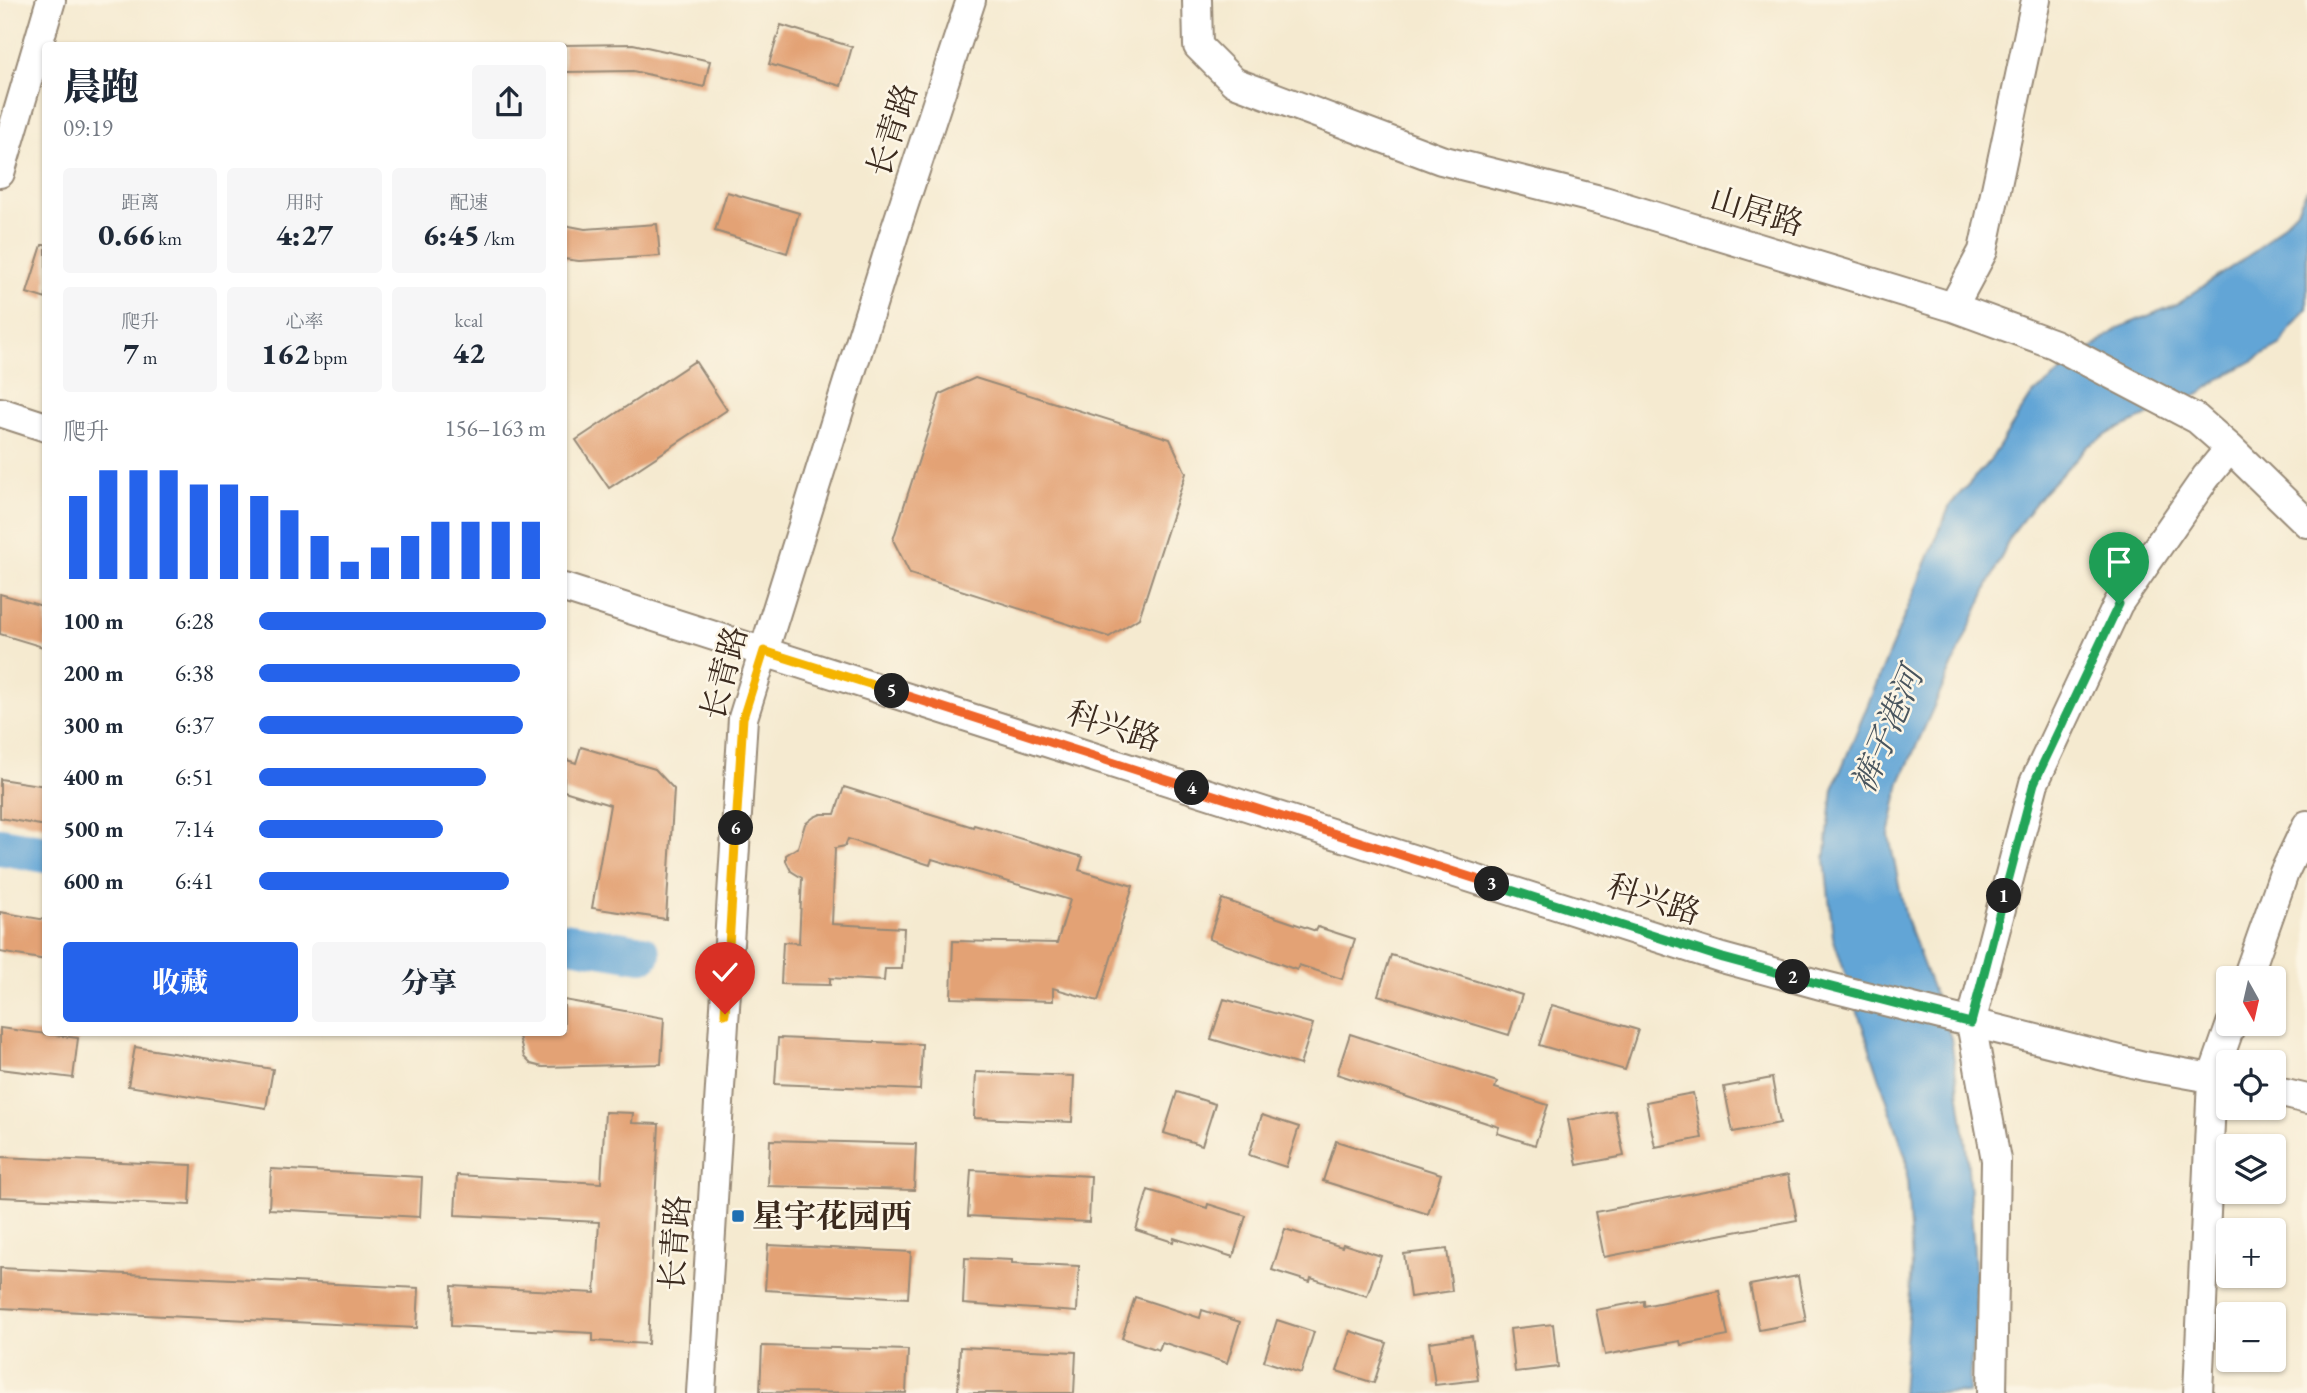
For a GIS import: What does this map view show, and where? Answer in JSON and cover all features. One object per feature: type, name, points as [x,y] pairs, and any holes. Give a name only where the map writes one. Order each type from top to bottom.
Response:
[{"type":"street","points":[[0,173],[51,0]]},
{"type":"street","name":"长青路","points":[[701,1393],[743,718],[894,234],[971,0]]},
{"type":"street","name":"山居路","points":[[1197,0],[1198,46],[1234,82],[1441,160],[1604,201],[1953,307],[2054,344],[2197,419],[2307,523]]},
{"type":"street","points":[[1953,307],[1983,251],[2036,0]]},
{"type":"street","points":[[0,412],[42,425]]},
{"type":"street","points":[[1992,1393],[1996,1160],[1961,1020],[2034,783],[2119,604],[2206,477],[2230,448]]},
{"type":"street","name":"科兴路","points":[[567,589],[1723,958],[2144,1066],[2216,1079]]},
{"type":"street","points":[[2251,966],[2284,873],[2307,825]]},
{"type":"street","points":[[2286,1094],[2307,1099]]},
{"type":"street","points":[[2198,1393],[2217,1120]]},
{"type":"water","name":"裤子港河","points":[[2307,189],[2307,308],[2281,345],[2218,380],[2200,394],[2115,430],[2088,446],[2044,492],[2011,535],[1900,782],[1889,836],[1906,919],[1951,1038],[1967,1154],[1976,1315],[1968,1393],[1902,1393],[1912,1267],[1906,1158],[1833,937],[1825,860],[1833,789],[1950,505],[1991,459],[2031,396],[2118,328],[2177,304],[2258,249],[2297,210]]},
{"type":"building","points":[[781,25],[852,47],[841,86],[769,64]]},
{"type":"building","points":[[633,44],[710,61],[704,87],[633,71],[567,72],[567,45]]},
{"type":"building","points":[[727,192],[799,213],[787,253],[715,231]]},
{"type":"building","points":[[657,224],[660,256],[567,259],[567,226],[585,229]]},
{"type":"building","points":[[42,245],[42,298],[27,293]]},
{"type":"building","points":[[695,361],[727,410],[609,488],[576,440]]},
{"type":"building","points":[[975,378],[1170,439],[1186,473],[1139,618],[1109,637],[910,574],[893,540],[940,394]]},
{"type":"building","points":[[0,594],[42,606],[42,647],[0,634]]},
{"type":"building","points":[[581,747],[655,769],[674,789],[666,919],[592,908],[610,805],[567,792],[567,760],[576,763]]},
{"type":"building","points":[[0,779],[42,785],[42,825],[0,818]]},
{"type":"building","points":[[844,787],[973,827],[974,825],[1083,857],[1079,870],[1133,886],[1098,1001],[1053,988],[1053,1001],[951,998],[953,941],[1057,943],[1070,900],[932,859],[930,865],[848,839],[845,846],[835,848],[832,924],[904,928],[902,969],[885,969],[884,981],[830,978],[830,985],[781,984],[783,942],[799,943],[802,878],[791,871],[786,855],[798,847],[805,824],[821,814],[835,814]]},
{"type":"building","points":[[1222,899],[1316,931],[1318,927],[1355,939],[1342,979],[1299,965],[1297,970],[1209,939]]},
{"type":"building","points":[[0,912],[42,919],[42,959],[0,952]]},
{"type":"building","points":[[1391,955],[1522,995],[1509,1035],[1378,995]]},
{"type":"building","points":[[1224,999],[1313,1024],[1300,1065],[1211,1039]]},
{"type":"building","points":[[567,1001],[664,1018],[661,1064],[543,1067],[531,1064],[524,1057],[519,1036],[567,1036]]},
{"type":"building","points":[[1552,1005],[1638,1030],[1625,1070],[1539,1045]]},
{"type":"building","points":[[0,1028],[42,1033],[42,1036],[78,1038],[73,1078],[0,1069]]},
{"type":"building","points":[[1350,1034],[1497,1082],[1495,1088],[1548,1105],[1535,1145],[1497,1133],[1499,1127],[1337,1074]]},
{"type":"building","points":[[778,1038],[922,1044],[920,1090],[775,1084]]},
{"type":"building","points":[[135,1047],[273,1069],[266,1108],[128,1086]]},
{"type":"building","points":[[976,1072],[1074,1076],[1072,1122],[974,1118]]},
{"type":"building","points":[[1772,1078],[1780,1123],[1733,1132],[1724,1087]]},
{"type":"building","points":[[1177,1092],[1215,1104],[1202,1145],[1164,1133]]},
{"type":"building","points":[[1693,1093],[1702,1138],[1655,1147],[1646,1102]]},
{"type":"building","points":[[1615,1111],[1624,1156],[1577,1165],[1568,1120]]},
{"type":"building","points":[[605,1112],[633,1113],[632,1123],[659,1124],[648,1344],[593,1341],[593,1333],[451,1326],[452,1286],[595,1293],[599,1222],[455,1215],[457,1175],[601,1183]]},
{"type":"building","points":[[1262,1115],[1299,1127],[1286,1167],[1249,1155]]},
{"type":"building","points":[[770,1140],[916,1144],[914,1190],[768,1186]]},
{"type":"building","points":[[1336,1141],[1441,1174],[1428,1214],[1323,1181]]},
{"type":"building","points":[[0,1157],[192,1165],[190,1205],[0,1197]]},
{"type":"building","points":[[271,1169],[422,1177],[420,1217],[269,1209]]},
{"type":"building","points":[[971,1170],[1091,1176],[1089,1222],[968,1216]]},
{"type":"building","points":[[1788,1175],[1797,1220],[1604,1257],[1595,1212]]},
{"type":"building","points":[[1148,1190],[1207,1208],[1208,1204],[1246,1216],[1233,1257],[1174,1238],[1173,1242],[1136,1230]]},
{"type":"building","points":[[1285,1229],[1381,1256],[1367,1296],[1311,1278],[1310,1282],[1272,1270]]},
{"type":"building","points":[[768,1245],[911,1252],[908,1298],[765,1290]]},
{"type":"building","points":[[1447,1249],[1452,1291],[1410,1297],[1404,1254]]},
{"type":"building","points":[[965,1258],[1079,1266],[1077,1312],[963,1304]]},
{"type":"building","points":[[0,1268],[419,1288],[417,1328],[0,1308]]},
{"type":"building","points":[[1798,1276],[1806,1321],[1759,1330],[1750,1285]]},
{"type":"building","points":[[1719,1291],[1728,1336],[1681,1345],[1680,1341],[1605,1355],[1596,1310],[1644,1301],[1644,1306]]},
{"type":"building","points":[[1135,1297],[1200,1318],[1202,1310],[1240,1322],[1227,1363],[1162,1342],[1159,1350],[1122,1338]]},
{"type":"building","points":[[1277,1320],[1314,1332],[1301,1373],[1264,1361]]},
{"type":"building","points":[[1553,1324],[1558,1367],[1515,1372],[1510,1329]]},
{"type":"building","points":[[1350,1331],[1387,1343],[1374,1383],[1337,1371]]},
{"type":"building","points":[[1472,1336],[1478,1380],[1435,1385],[1429,1342]]},
{"type":"building","points":[[762,1346],[908,1350],[906,1393],[760,1392]]},
{"type":"building","points":[[960,1347],[1076,1352],[1074,1393],[958,1393]]},
{"type":"waterway","points":[[0,846],[42,853]]},
{"type":"waterway","points":[[567,942],[642,954]]},
{"type":"place","name":"星宇花园西","points":[[738,1216]]},
{"type":"route","points":[[725,1014],[743,718],[764,651],[1723,958],[1971,1023],[2034,783],[2119,604]]}]
